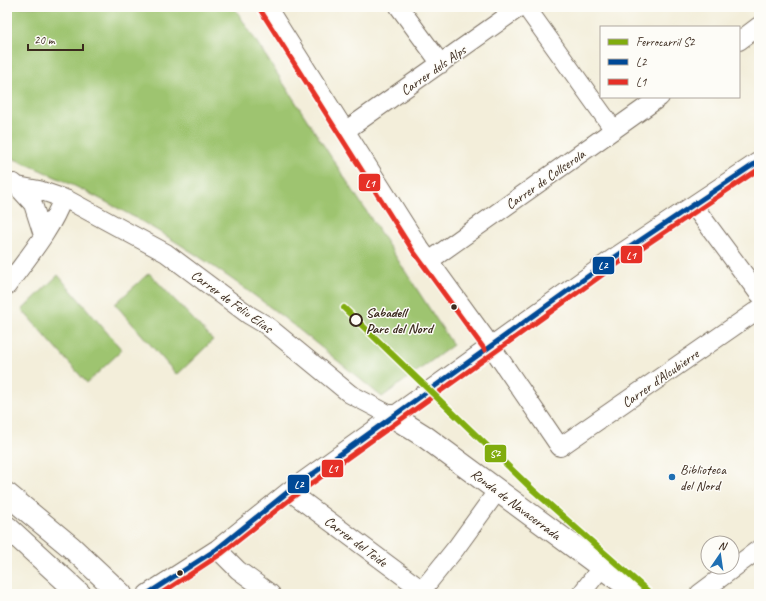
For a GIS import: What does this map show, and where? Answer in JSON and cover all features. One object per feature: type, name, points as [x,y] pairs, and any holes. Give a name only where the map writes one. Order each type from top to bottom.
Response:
[{"type":"street","points":[[267,7],[429,261],[491,346]]},
{"type":"street","points":[[399,7],[440,64]]},
{"type":"street","name":"Carrer dels Alps","points":[[345,131],[520,7]]},
{"type":"street","points":[[526,7],[614,130]]},
{"type":"street","points":[[740,40],[759,26]]},
{"type":"street","name":"Carrer de Collserola","points":[[429,261],[659,98]]},
{"type":"street","points":[[147,594],[217,549],[289,491],[612,259],[759,162]]},
{"type":"street","points":[[10,182],[33,204],[44,235]]},
{"type":"street","name":"Carrer de Feliu Elias","points":[[10,182],[63,198],[166,252],[249,315],[266,325],[350,394],[392,416]]},
{"type":"street","points":[[7,286],[44,235],[58,212],[63,198]]},
{"type":"street","points":[[693,205],[759,294]]},
{"type":"street","name":"Carrer d'Alcubierre","points":[[491,346],[560,447],[759,309]]},
{"type":"street","name":"Ronda de Navacerrada","points":[[392,416],[424,436],[638,594]]},
{"type":"street","points":[[421,592],[456,548],[498,490]]},
{"type":"street","name":"Carrer del Teide","points":[[289,491],[421,592]]},
{"type":"street","points":[[7,494],[71,548],[121,594]]},
{"type":"street","points":[[7,527],[80,594]]},
{"type":"street","points":[[217,549],[238,570],[271,594]]},
{"type":"street","points":[[699,594],[759,549]]},
{"type":"street","points":[[581,594],[601,568]]},
{"type":"green space","points":[[7,7],[234,7],[453,345],[382,397],[282,316],[195,254],[143,222],[90,193],[7,156]]},
{"type":"green space","points":[[149,273],[213,340],[177,375],[115,304]]},
{"type":"green space","points":[[58,275],[122,350],[87,383],[22,310]]},
{"type":"rail line","name":"S2","points":[[344,308],[533,490],[651,594]]},
{"type":"transit line","name":"L1","points":[[261,11],[413,251],[485,350]]},
{"type":"transit line","name":"L2","points":[[147,594],[217,549],[289,491],[612,259],[759,161]]},
{"type":"transit line","name":"L1","points":[[160,594],[221,554],[293,497],[616,265],[759,169]]},
{"type":"place","name":"Sabadell Parc del Nord","points":[[356,320]]},
{"type":"place","name":"Biblioteca del Nord","points":[[672,477]]}]
